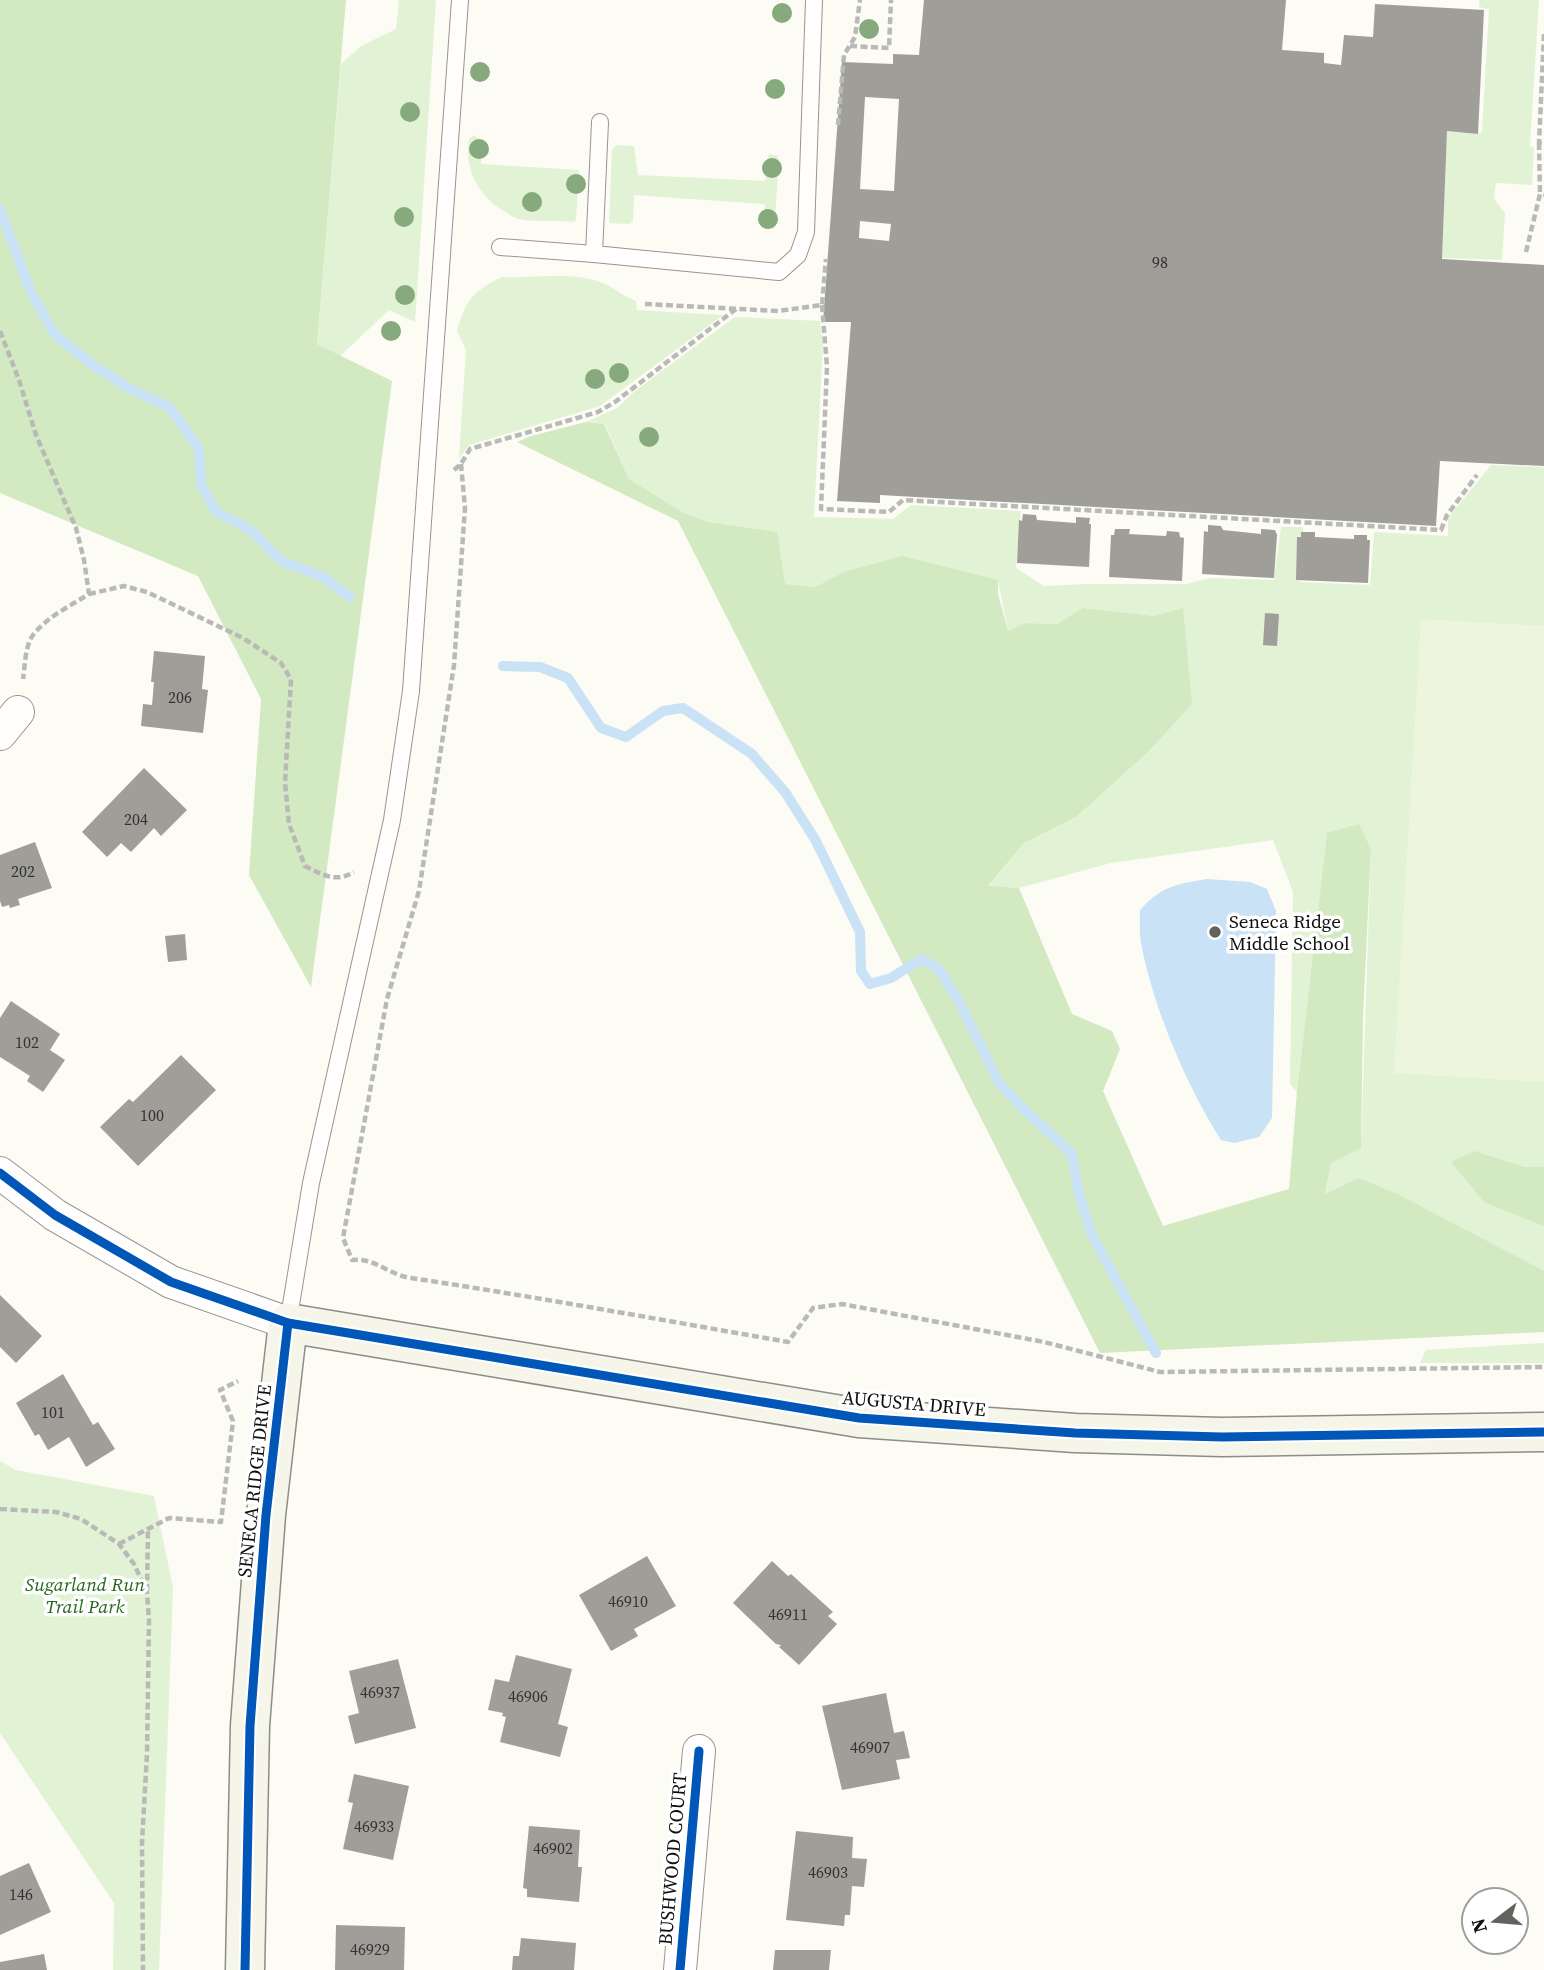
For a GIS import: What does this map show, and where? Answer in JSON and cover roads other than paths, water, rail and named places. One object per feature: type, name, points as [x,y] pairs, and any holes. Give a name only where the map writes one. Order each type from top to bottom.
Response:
[{"type":"street","points":[[0,1173],[55,1215],[171,1282],[288,1323]]},
{"type":"street","name":"AUGUSTA DRIVE","points":[[288,1323],[859,1418],[1075,1433],[1222,1437],[1544,1433]]},
{"type":"street","name":"SENECA RIDGE DRIVE","points":[[245,1970],[250,1726],[266,1515],[288,1323]]},
{"type":"street","name":"BUSHWOOD COURT","points":[[680,1970],[699,1751]]},
{"type":"lane","points":[[288,1323],[311,1183],[392,820],[411,691],[460,0]]},
{"type":"lane","points":[[500,247],[779,272],[798,255],[806,232],[814,0]]},
{"type":"lane","points":[[594,254],[600,122]]},
{"type":"water","points":[[1207,879],[1250,882],[1267,889],[1276,911],[1272,1118],[1259,1137],[1234,1143],[1221,1140],[1183,1070],[1162,1019],[1140,939],[1140,910],[1148,902],[1170,887]]},
{"type":"waterway","points":[[0,209],[30,290],[55,335],[127,387],[170,408],[199,449],[201,485],[216,511],[252,531],[281,561],[323,577],[350,597]]},
{"type":"waterway","points":[[503,666],[540,667],[568,678],[601,728],[626,737],[663,711],[683,708],[752,754],[785,792],[816,841],[860,932],[861,971],[870,984],[891,978],[921,959],[939,969],[960,1003],[999,1083],[1072,1154],[1078,1190],[1092,1235],[1156,1353]]},
{"type":"place","name":"Seneca Ridge Middle School","points":[[1215,932]]},
{"type":"park label","name":"Sugarland Run Trail Park","points":[[85,1595]]}]
